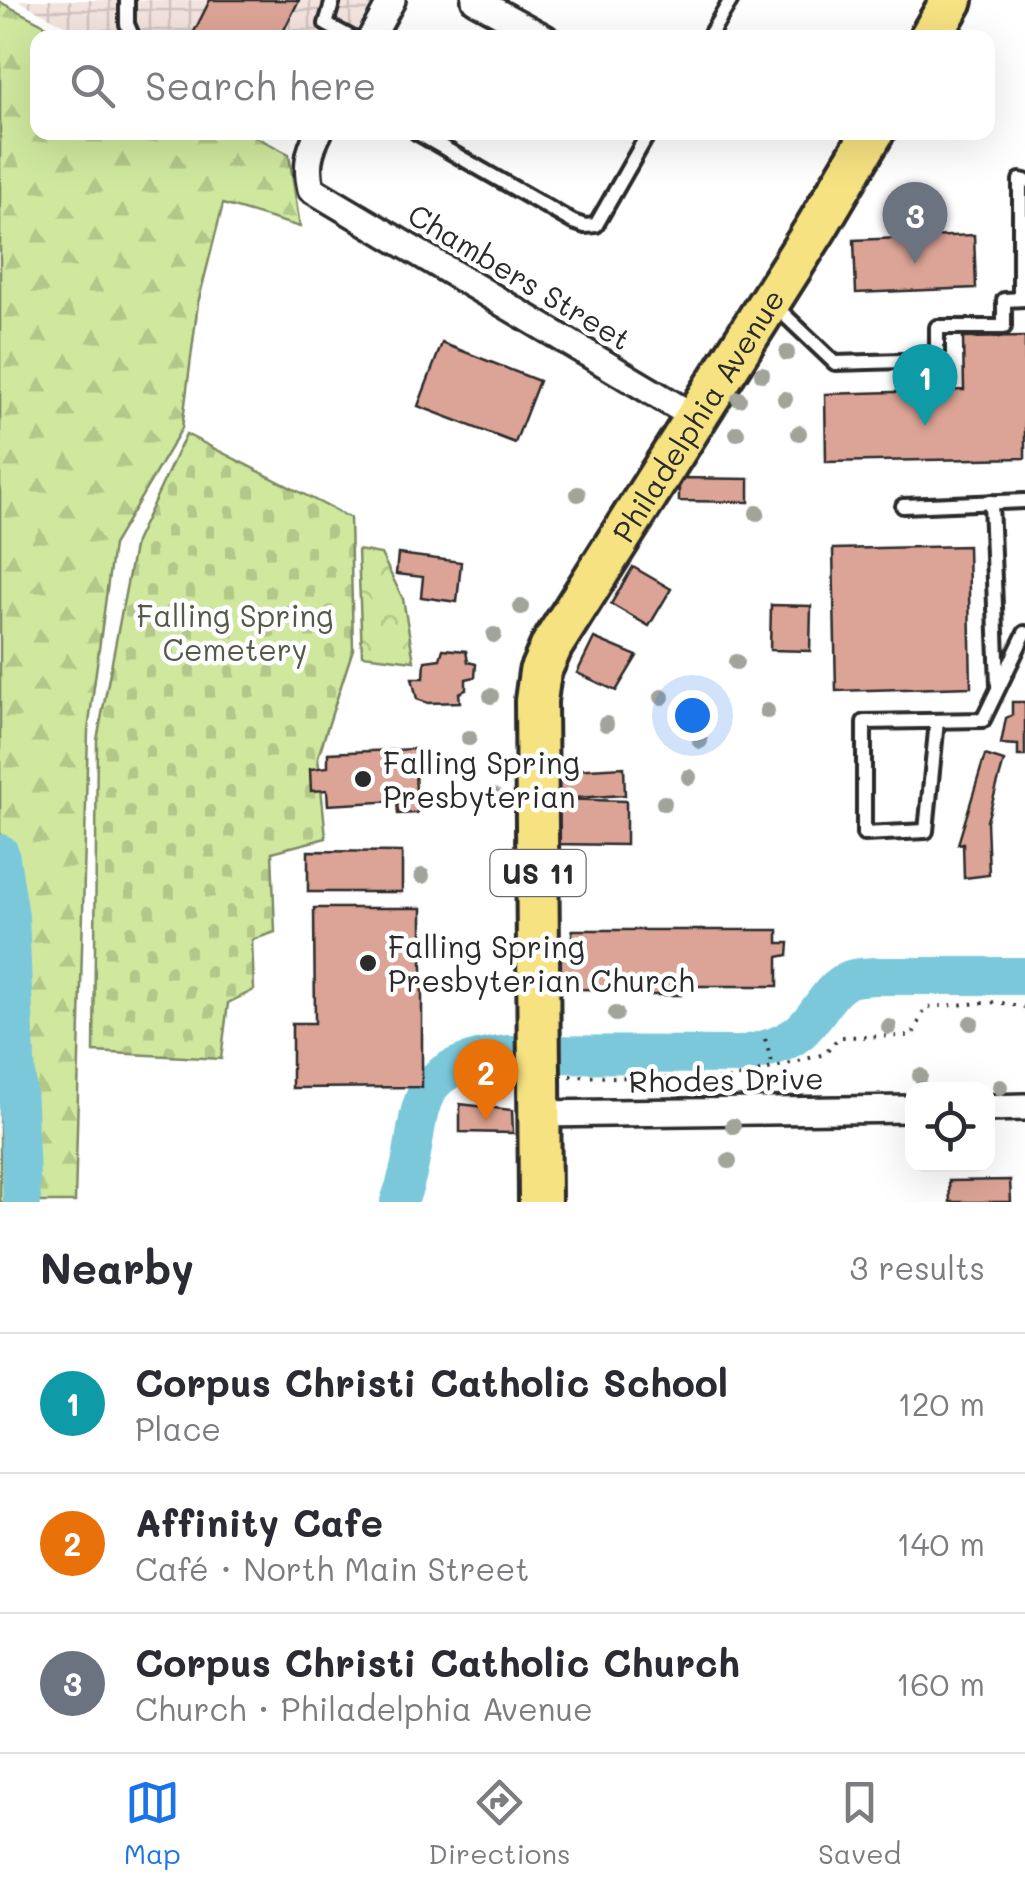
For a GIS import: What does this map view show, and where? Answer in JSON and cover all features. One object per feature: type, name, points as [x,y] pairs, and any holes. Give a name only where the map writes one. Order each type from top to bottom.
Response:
[{"type":"main road","points":[[935,30],[952,0]]},
{"type":"main road","name":"Philadelphia Avenue","points":[[547,1063],[536,701],[540,672],[552,645],[869,140]]},
{"type":"main road","name":"US 11","points":[[540,1202],[540,1114],[547,1063]]},
{"type":"street","points":[[375,30],[392,0]]},
{"type":"street","points":[[475,0],[530,30]]},
{"type":"street","name":"Chambers Street","points":[[315,140],[306,169],[311,189],[696,418]]},
{"type":"street","points":[[995,1108],[1025,1107]]},
{"type":"street","name":"Rhodes Drive","points":[[540,1114],[905,1109]]},
{"type":"lane","points":[[127,0],[129,30]]},
{"type":"lane","points":[[323,30],[333,0]]},
{"type":"lane","points":[[713,30],[731,0]]},
{"type":"lane","points":[[430,140],[585,226],[596,225],[645,140]]},
{"type":"lane","points":[[770,302],[836,362],[937,360],[936,326],[1004,327],[1004,300],[1022,300],[1020,180],[1025,182]]},
{"type":"lane","points":[[903,506],[1025,501]]},
{"type":"lane","points":[[991,502],[998,689]]},
{"type":"lane","points":[[937,721],[926,831],[864,834],[864,722],[983,720],[1025,634]]},
{"type":"path","points":[[547,1063],[726,1080],[825,1054],[840,1037],[912,1036],[926,1007],[997,1002],[1025,1007]]},
{"type":"path","points":[[765,1040],[772,1063]]},
{"type":"shaded area","points":[[17,0],[373,0],[356,30],[75,30]]},
{"type":"green space","points":[[0,2],[54,30],[30,30],[30,140],[262,140],[289,154],[300,227],[223,204],[198,303],[182,428],[113,545],[88,731],[75,1202],[0,1202]]},
{"type":"green space","name":"Falling Spring Cemetery","points":[[186,434],[350,518],[353,649],[318,757],[326,838],[272,852],[275,932],[252,940],[254,990],[228,1003],[221,1059],[94,1052],[97,740],[135,542]]},
{"type":"green space","points":[[358,550],[381,554],[403,599],[414,661],[362,655]]},
{"type":"building","points":[[210,0],[299,0],[284,30],[195,30]]},
{"type":"building","points":[[974,235],[976,288],[856,293],[854,240]]},
{"type":"building","points":[[1025,337],[1025,458],[826,462],[825,394],[964,390],[963,338]]},
{"type":"building","points":[[442,343],[539,381],[515,443],[418,406]]},
{"type":"building","points":[[679,478],[749,479],[749,502],[679,501]]},
{"type":"building","points":[[968,546],[971,687],[836,691],[833,549]]},
{"type":"building","points":[[398,554],[461,562],[457,602],[421,597],[423,577],[396,574]]},
{"type":"building","points":[[633,567],[671,589],[649,626],[611,604]]},
{"type":"building","points":[[771,605],[811,606],[810,651],[770,650]]},
{"type":"building","points":[[594,638],[637,656],[616,691],[577,673]]},
{"type":"building","points":[[443,649],[466,651],[468,662],[476,664],[475,677],[466,679],[466,690],[459,693],[460,702],[428,703],[417,699],[412,678],[424,678],[425,661],[440,659]]},
{"type":"building","points":[[1012,702],[1025,702],[1025,756],[1018,756],[1018,745],[1001,744],[1006,718],[1012,715]]},
{"type":"building","name":"Falling Spring Presbyterian","points":[[414,749],[417,813],[398,814],[397,801],[328,805],[327,790],[311,791],[310,769],[328,767],[328,753]]},
{"type":"building","points":[[985,755],[1004,761],[987,821],[989,875],[964,878],[963,843],[958,844]]},
{"type":"building","points":[[624,767],[625,795],[555,799],[553,771]]},
{"type":"building","points":[[555,799],[626,801],[626,845],[553,844]]},
{"type":"building","points":[[308,851],[402,852],[402,892],[308,892]]},
{"type":"building","name":"Falling Spring Presbyterian Church","points":[[314,908],[422,908],[422,1087],[292,1088],[292,1023],[315,1023]]},
{"type":"building","points":[[572,930],[778,930],[778,943],[789,943],[788,955],[778,957],[778,986],[680,986],[681,995],[648,995],[648,990],[575,989],[575,977],[557,977],[557,942],[572,942]]},
{"type":"building","points":[[460,1104],[512,1110],[513,1133],[460,1132]]},
{"type":"building","points":[[1010,1180],[1011,1202],[950,1202],[949,1181]]},
{"type":"waterway","points":[[0,853],[10,916],[22,1202]]},
{"type":"waterway","points":[[399,1202],[422,1102],[447,1071],[472,1061],[509,1054],[741,1055],[793,1037],[835,989],[850,979],[1025,976]]},
{"type":"place","name":"Corpus Christi Catholic Church","points":[[915,264]]},
{"type":"place","name":"Corpus Christi Catholic School","points":[[925,426]]},
{"type":"place","name":"Falling Spring Presbyterian","points":[[363,779]]},
{"type":"place","name":"Falling Spring Presbyterian Church","points":[[368,963]]},
{"type":"place","name":"Affinity Cafe","points":[[486,1121]]}]
